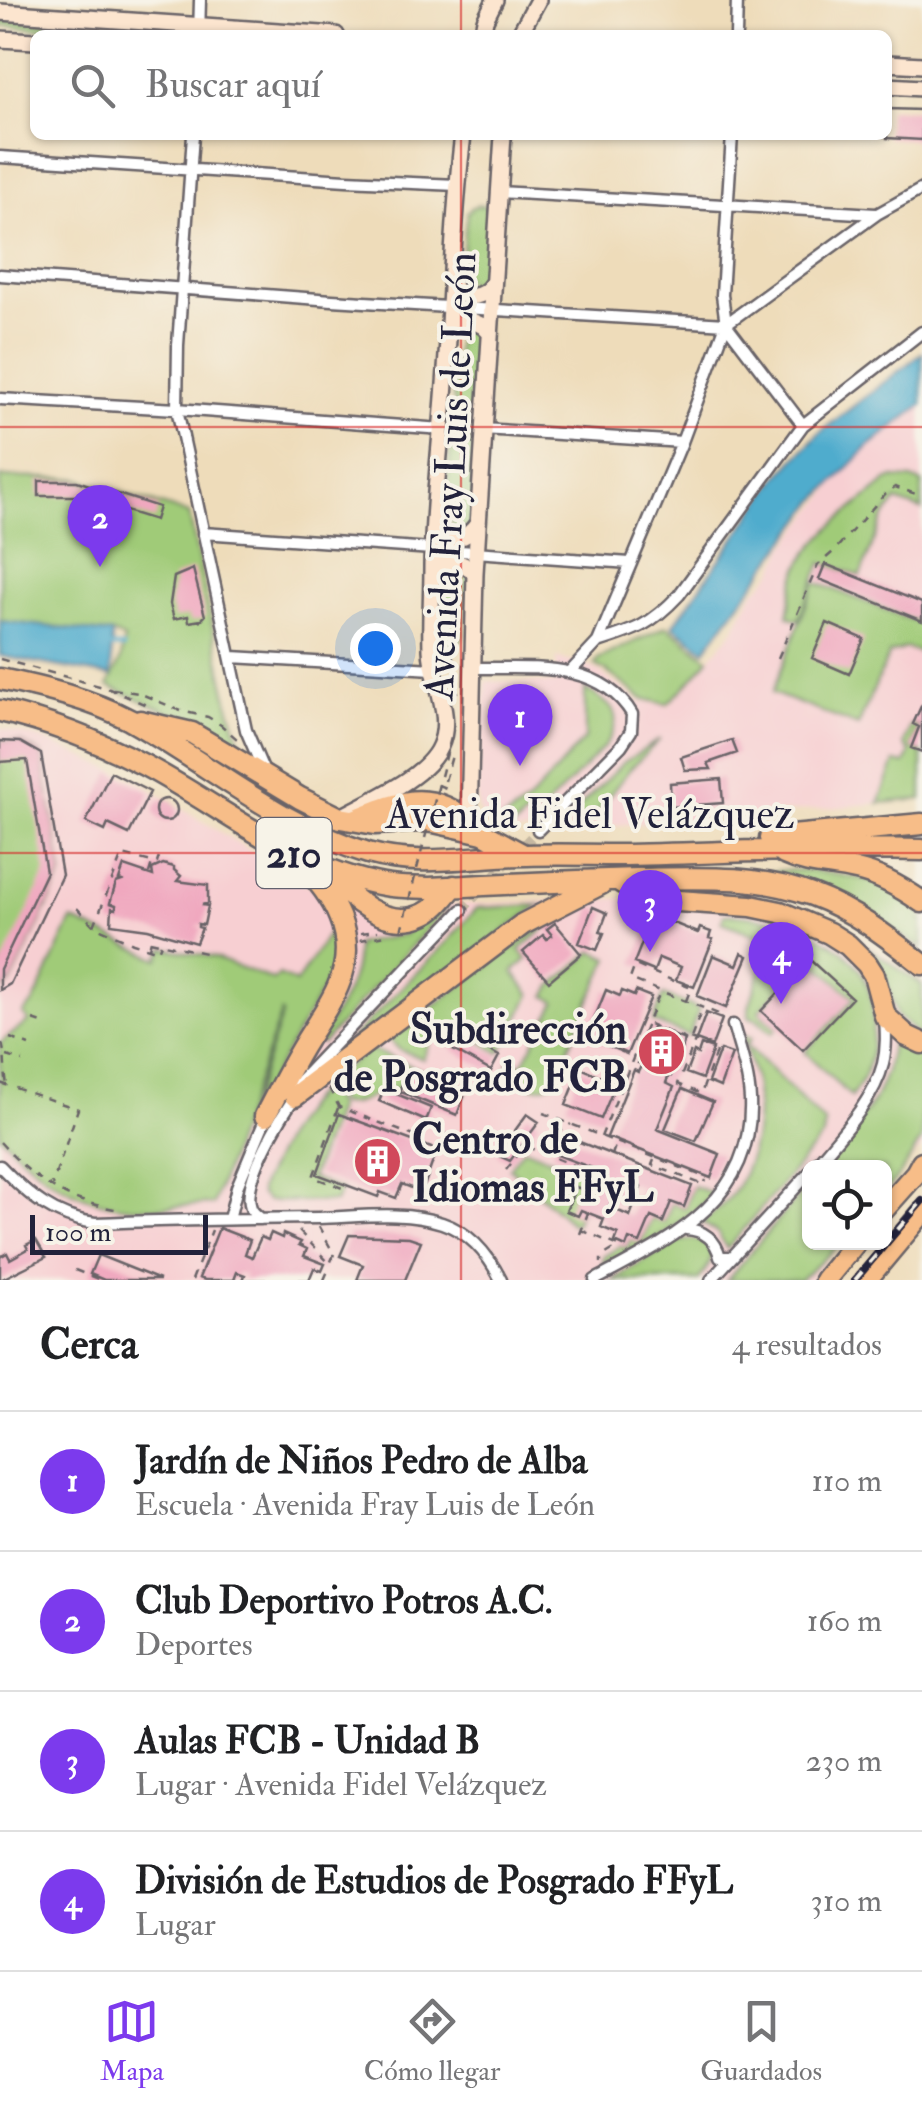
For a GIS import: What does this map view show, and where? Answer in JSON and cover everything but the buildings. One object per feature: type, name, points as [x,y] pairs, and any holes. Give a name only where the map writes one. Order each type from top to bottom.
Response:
[{"type":"highway","name":"Avenida Fidel Velázquez","points":[[0,680],[80,699],[128,719],[271,808],[345,845],[373,854],[412,860],[844,848],[922,850]]},
{"type":"highway","name":"Avenida Fidel Velázquez","points":[[0,711],[68,730],[116,751],[286,849],[366,882],[386,886],[454,886],[713,877],[774,884],[812,895],[867,923],[919,960]]},
{"type":"highway","points":[[128,719],[192,732],[300,798],[346,820],[476,827],[524,855]]},
{"type":"highway","points":[[716,852],[761,838],[919,824]]},
{"type":"highway","points":[[264,1116],[338,986],[346,950],[343,926],[330,896],[286,849]]},
{"type":"highway","points":[[778,850],[806,862],[867,873],[922,902]]},
{"type":"highway","points":[[321,866],[354,900],[388,916],[412,918],[426,914],[454,886]]},
{"type":"highway","points":[[295,1096],[523,924],[612,880],[663,900],[751,906],[780,912],[829,933],[848,944],[868,964],[885,1016],[922,1044]]},
{"type":"highway","points":[[892,1200],[920,1167]]},
{"type":"highway","points":[[866,1280],[922,1212]]},
{"type":"highway","points":[[826,1280],[849,1250]]},
{"type":"street","points":[[199,30],[200,0]]},
{"type":"street","points":[[484,30],[495,0]]},
{"type":"street","points":[[522,30],[538,0]]},
{"type":"street","points":[[736,30],[737,0]]},
{"type":"street","points":[[0,12],[189,30]]},
{"type":"street","points":[[0,38],[30,41]]},
{"type":"street","points":[[892,63],[922,65]]},
{"type":"street","points":[[892,86],[922,88]]},
{"type":"street","points":[[193,140],[176,409],[246,730],[266,777]]},
{"type":"street","name":"Avenida Fray Luis de León","points":[[346,820],[420,771],[440,748],[445,720],[433,669],[432,568],[462,140]]},
{"type":"street","name":"Avenida Fray Luis de León","points":[[476,827],[475,573],[503,140]]},
{"type":"street","points":[[572,671],[598,642],[682,442],[726,324],[722,295],[732,140]]},
{"type":"street","points":[[0,157],[457,184]]},
{"type":"street","points":[[0,275],[726,324],[877,214],[922,189]]},
{"type":"street","points":[[499,192],[877,214]]},
{"type":"street","points":[[452,286],[474,297],[492,284]]},
{"type":"street","points":[[449,328],[470,320],[490,333]]},
{"type":"street","points":[[726,324],[804,424]]},
{"type":"street","points":[[598,642],[658,618],[804,424],[922,332]]},
{"type":"street","points":[[0,400],[442,429]]},
{"type":"street","points":[[483,429],[682,442]]},
{"type":"street","points":[[434,531],[444,538],[457,539],[468,535],[478,523]]},
{"type":"street","points":[[203,533],[630,563]]},
{"type":"street","points":[[432,568],[454,561],[475,573]]},
{"type":"street","points":[[232,657],[433,669]]},
{"type":"street","points":[[473,668],[572,671],[617,695],[632,714],[633,726],[621,746],[538,830]]},
{"type":"street","points":[[229,1219],[264,1116],[462,910]]},
{"type":"street","points":[[819,1160],[877,1080],[883,1062],[885,1016]]},
{"type":"street","points":[[596,1280],[686,1229],[728,1183],[746,1138],[750,1100],[733,1026]]},
{"type":"street","points":[[262,1218],[251,1210],[255,1171],[276,1125],[310,1070]]},
{"type":"street","points":[[0,1166],[39,1202],[82,1222],[405,1216],[435,1221],[469,1238],[492,1263],[501,1280]]},
{"type":"street","points":[[710,1280],[802,1180]]},
{"type":"street","points":[[686,1229],[701,1231],[714,1242],[720,1256],[731,1257]]},
{"type":"street","points":[[816,1280],[849,1250]]},
{"type":"path","points":[[778,658],[818,565],[895,486],[922,496]]},
{"type":"path","points":[[457,576],[452,649],[458,694]]},
{"type":"path","points":[[0,659],[111,690],[159,711]]},
{"type":"path","points":[[111,690],[139,693],[208,717],[241,743]]},
{"type":"path","points":[[182,718],[196,721]]},
{"type":"path","points":[[360,940],[401,931],[454,726]]},
{"type":"path","points":[[94,926],[122,854],[157,863],[158,857]]},
{"type":"path","points":[[149,872],[152,862]]},
{"type":"path","points":[[77,908],[94,926],[158,951],[160,944]]},
{"type":"path","points":[[148,948],[153,931]]},
{"type":"path","points":[[150,941],[210,954]]},
{"type":"path","points":[[686,1002],[692,988],[635,965],[630,979],[686,1002],[720,1015]]},
{"type":"path","points":[[601,1137],[660,991]]},
{"type":"path","points":[[647,1024],[690,1041],[692,1040],[717,1050],[701,1094],[678,1084],[692,1040],[703,1008]]},
{"type":"path","points":[[34,1020],[42,1023]]},
{"type":"path","points":[[10,1038],[28,1045]]},
{"type":"path","points":[[2,1044],[8,1085]]},
{"type":"path","points":[[6,1056],[22,1062]]},
{"type":"path","points":[[326,1082],[339,1107],[420,1138],[425,1125],[453,1136]]},
{"type":"path","points":[[0,1083],[78,1109],[52,1184]]},
{"type":"path","points":[[339,1107],[313,1177],[344,1189]]},
{"type":"path","points":[[543,1113],[706,1178],[704,1186],[652,1165],[655,1158]]},
{"type":"path","points":[[506,1170],[532,1141],[571,1124]]},
{"type":"path","points":[[612,1155],[616,1143]]},
{"type":"path","points":[[525,1146],[595,1174]]},
{"type":"path","points":[[588,1213],[581,1232],[618,1246],[601,1257],[601,1263]]},
{"type":"path","points":[[295,1226],[330,1264]]},
{"type":"path","points":[[318,1226],[334,1254],[324,1280]]},
{"type":"path","points":[[192,1280],[212,1229]]},
{"type":"path","points":[[75,1270],[100,1280]]},
{"type":"shaded area","points":[[922,405],[922,799],[508,833],[484,820],[477,794],[486,681],[555,683],[557,658],[594,668],[640,701],[669,705],[733,631],[753,593],[774,571],[785,547],[842,474],[869,446]]},
{"type":"shaded area","points":[[0,728],[44,740],[136,780],[301,882],[339,895],[370,918],[442,905],[718,895],[795,908],[836,925],[922,982],[922,1147],[892,1183],[892,1160],[802,1160],[802,1250],[836,1250],[810,1280],[0,1280]]},
{"type":"green space","points":[[0,19],[177,30],[62,30],[0,26]]},
{"type":"green space","points":[[480,205],[491,211],[489,274],[482,283],[470,285],[460,272],[467,212]]},
{"type":"green space","points":[[466,325],[485,335],[480,403],[476,409],[463,410],[453,399],[457,334]]},
{"type":"green space","points":[[465,439],[475,443],[477,450],[472,524],[458,532],[449,515],[447,483],[450,451],[453,444]]},
{"type":"green space","points":[[0,477],[79,479],[189,514],[228,702],[242,748],[201,720],[169,712],[108,686],[121,659],[124,639],[112,634],[0,621]]},
{"type":"green space","points":[[894,478],[922,483],[922,510],[896,501],[883,519],[860,576],[822,563],[798,620],[788,616],[796,575],[814,545]]},
{"type":"green space","points":[[449,566],[469,575],[464,634],[452,644],[440,639],[437,633],[442,573]]},
{"type":"green space","points":[[815,582],[922,624],[922,653],[906,648],[889,654],[858,726],[772,693]]},
{"type":"green space","points":[[667,626],[709,659],[667,704],[643,699],[595,665],[598,659]]},
{"type":"green space","points":[[585,689],[614,713],[611,737],[540,813],[532,810],[508,833],[493,827],[528,802],[585,738]]},
{"type":"green space","points":[[911,725],[918,727],[911,748],[922,753],[922,799],[879,803],[895,762],[905,764],[910,753],[904,744]]},
{"type":"green space","points":[[660,739],[629,770],[590,821],[573,813],[623,763]]},
{"type":"green space","points":[[0,741],[20,742],[41,754],[62,875],[10,984],[0,990]]},
{"type":"green space","points":[[785,870],[881,882],[922,906],[922,948],[827,890],[762,873]]},
{"type":"green space","points":[[540,905],[352,1043],[345,1045],[477,908]]},
{"type":"green space","points":[[447,908],[322,1044],[318,1041],[349,984],[356,944],[405,934],[408,927]]},
{"type":"green space","points":[[724,914],[764,919],[808,931],[846,954],[859,969],[870,996],[873,1035],[866,1072],[851,1097],[805,1052],[855,998],[809,957],[759,1011],[776,1028],[772,1033],[749,1017],[770,941],[722,922]]},
{"type":"green space","points":[[72,920],[159,959],[164,948],[213,957],[273,980],[279,975],[296,983],[330,931],[333,933],[334,963],[329,978],[242,1134],[281,1013],[213,1204],[137,1208],[89,1199],[41,1173],[0,1135],[0,1043],[29,1021],[23,1014],[34,1002]]},
{"type":"green space","points":[[553,921],[520,950],[527,959],[513,972],[531,995],[500,1053],[461,1029],[453,1045],[433,1034],[423,1059],[400,1050],[388,1039]]},
{"type":"green space","points":[[862,943],[922,985],[922,1038],[897,1016],[883,969]]},
{"type":"green space","points":[[593,951],[609,958],[553,1082],[535,1087],[505,1077],[510,1060],[522,1065],[556,1002],[546,996],[552,986]]},
{"type":"green space","points":[[663,995],[699,1009],[689,1036],[653,1022]]},
{"type":"green space","points":[[893,1033],[922,1049],[922,1139],[892,1184],[892,1160],[829,1160],[874,1101],[886,1072]]},
{"type":"green space","points":[[743,1035],[752,1038],[746,1045],[825,1123],[823,1136],[727,1249],[718,1233],[702,1223],[739,1183],[754,1141],[757,1096]]},
{"type":"green space","points":[[370,1049],[467,1089],[465,1095],[406,1070],[397,1091],[385,1086],[364,1100],[340,1104],[328,1081]]},
{"type":"green space","points":[[325,1084],[337,1107],[311,1178],[341,1190],[335,1202],[268,1201],[260,1194],[260,1188],[273,1160],[296,1120]]},
{"type":"green space","points":[[524,1148],[594,1176],[575,1224],[509,1168]]},
{"type":"green space","points":[[693,1186],[714,1194],[662,1235],[603,1263],[603,1257],[620,1246],[627,1248],[630,1240],[641,1243],[652,1218],[664,1222],[672,1203],[685,1208]]},
{"type":"green space","points":[[802,1192],[802,1250],[834,1250],[800,1280],[727,1280]]},
{"type":"green space","points":[[693,1239],[707,1246],[711,1256],[698,1280],[612,1280],[679,1241]]},
{"type":"water","points":[[922,353],[922,405],[869,446],[815,502],[705,650],[673,626],[778,477],[819,433]]},
{"type":"water","points":[[0,621],[112,634],[111,676],[0,656]]},
{"type":"waterway","points":[[110,647],[124,648]]},
{"type":"tunnel","points":[[462,910],[538,830]]},
{"type":"railway","points":[[855,1280],[922,1201]]},
{"type":"place","name":"Club Deportivo Potros A.C.","points":[[100,567]]},
{"type":"place","name":"Jardín de Niños Pedro de Alba","points":[[520,766]]},
{"type":"place","name":"Aulas FCB - Unidad B","points":[[650,952]]},
{"type":"place","name":"División de Estudios de Posgrado FFyL","points":[[781,1004]]},
{"type":"place","name":"Subdirección de Posgrado FCB","points":[[662,1052]]},
{"type":"place","name":"Centro de Idiomas FFyL","points":[[377,1162]]}]
